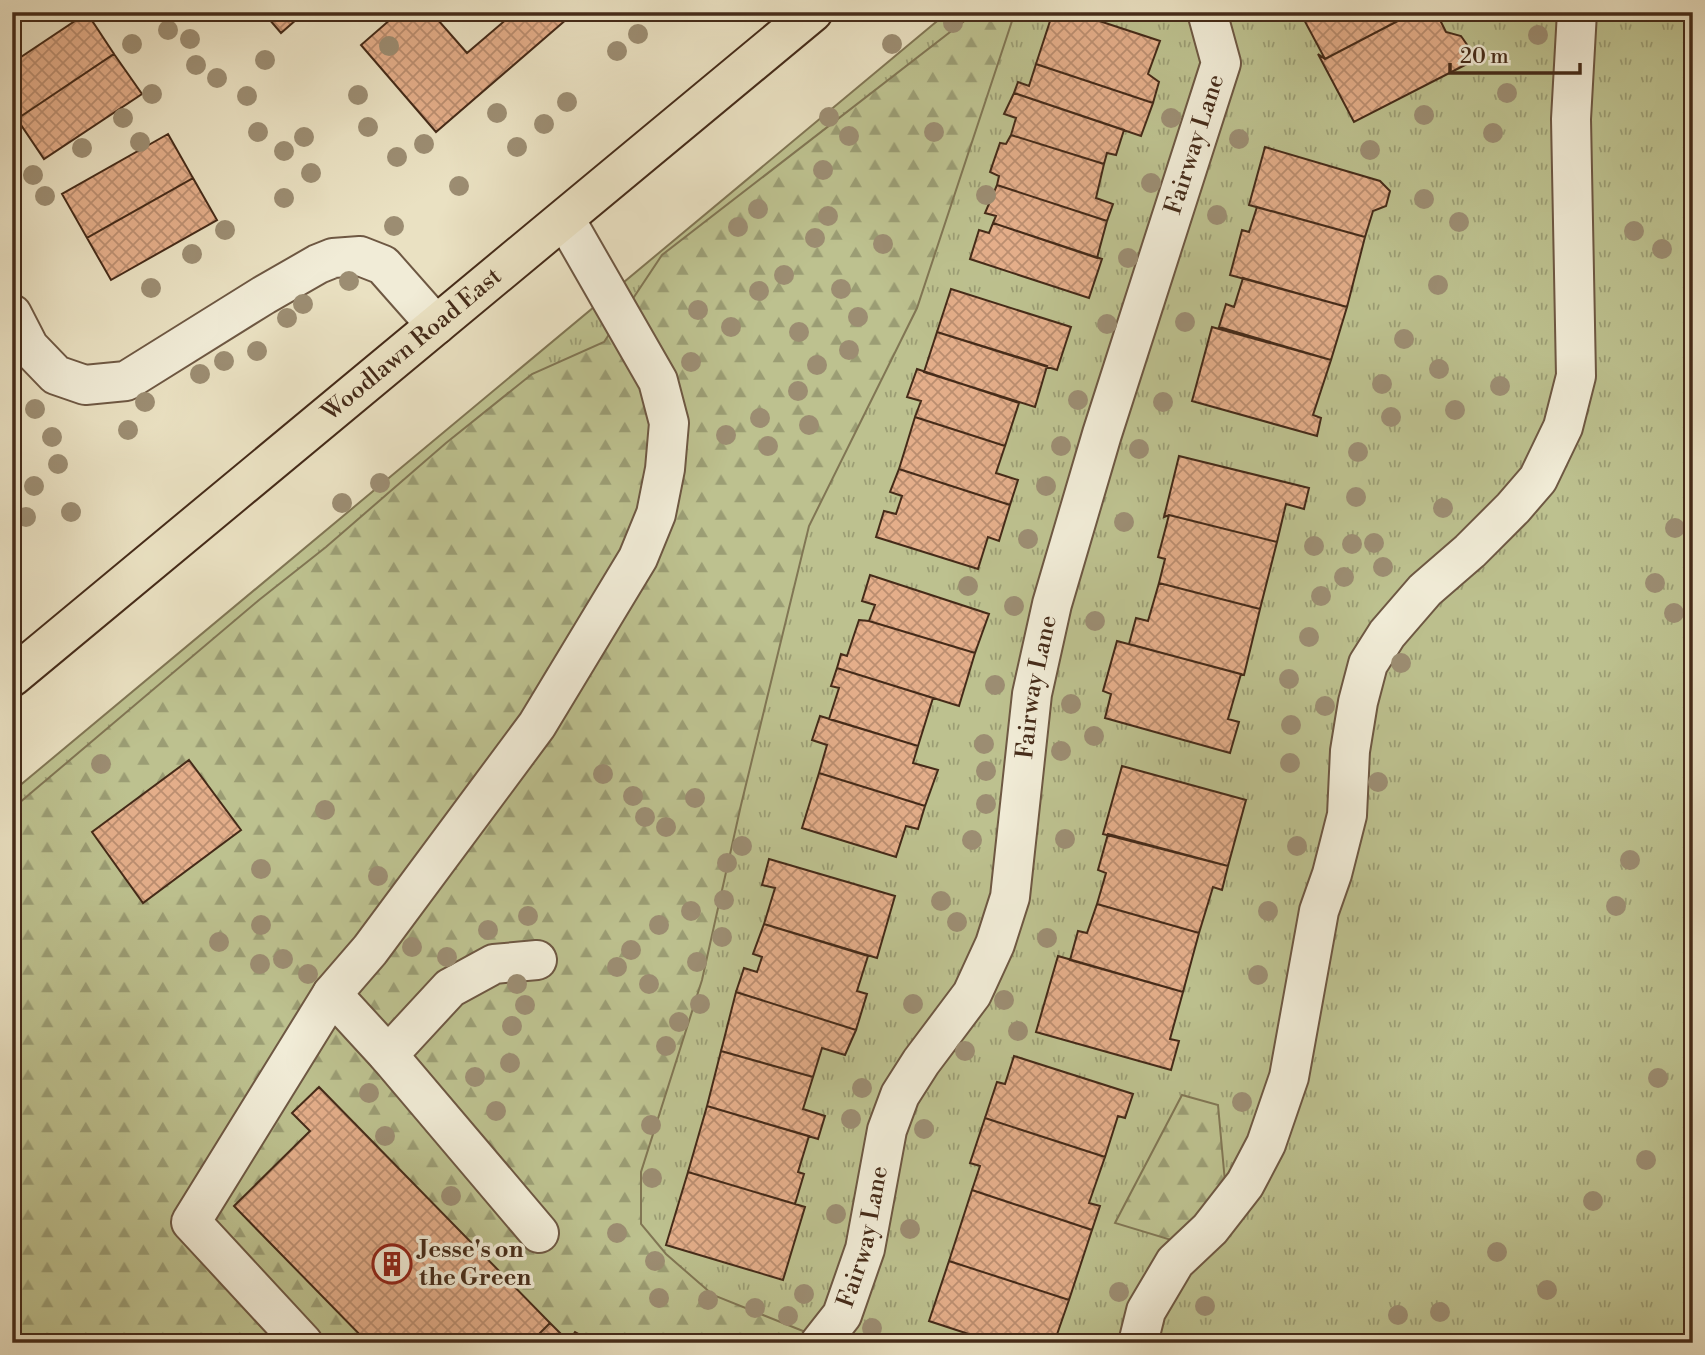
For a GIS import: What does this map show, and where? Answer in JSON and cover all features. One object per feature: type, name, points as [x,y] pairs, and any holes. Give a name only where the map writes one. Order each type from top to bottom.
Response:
[{"type":"main road","name":"Woodlawn Road East","points":[[12,677],[813,12]]},
{"type":"street","name":"Fairway Lane","points":[[820,1343],[842,1315],[865,1249],[887,1130],[900,1095],[972,994],[996,943],[1012,890],[1032,694],[1052,604],[1102,434],[1221,63],[1207,12]]},
{"type":"street","points":[[1138,1343],[1146,1311],[1175,1262],[1210,1229],[1245,1184],[1266,1144],[1289,1077],[1319,911],[1332,874],[1347,815],[1350,751],[1368,664],[1387,634],[1425,590],[1470,551],[1513,508],[1538,478],[1563,427],[1576,376],[1571,119],[1577,12]]},
{"type":"street","points":[[303,1343],[191,1222],[332,994],[369,950],[537,725],[638,558],[656,514],[665,469],[669,423],[658,381],[565,219]]},
{"type":"street","points":[[12,314],[29,347],[56,375],[85,385],[126,381],[264,295],[333,258],[360,256],[383,265],[436,325]]},
{"type":"street","points":[[388,1055],[450,988],[494,964],[537,960]]},
{"type":"street","points":[[332,994],[388,1055],[539,1233]]},
{"type":"green space","points":[[948,12],[1693,12],[1693,1343],[211,1343],[12,1173],[12,792]]},
{"type":"green space","points":[[976,12],[1015,12],[917,308],[809,526],[741,805],[702,980],[641,1172],[641,1224],[666,1254],[713,1295],[833,1343],[12,1343],[12,809],[259,600],[326,547],[446,443],[532,374],[604,342],[662,255]]},
{"type":"green space","points":[[1182,1095],[1218,1105],[1227,1204],[1181,1243],[1115,1223]]},
{"type":"building","points":[[263,12],[305,12],[281,33]]},
{"type":"building","points":[[399,12],[431,12],[467,53],[515,12],[575,12],[436,132],[361,45]]},
{"type":"building","points":[[1053,12],[1072,12],[1160,41],[1148,74],[1159,82],[1153,103],[1036,64]]},
{"type":"building","points":[[1309,12],[1415,12],[1325,59],[1302,16]]},
{"type":"building","points":[[1415,12],[1436,12],[1446,32],[1461,36],[1470,49],[1467,64],[1354,122],[1318,54],[1325,59]]},
{"type":"building","points":[[87,13],[114,54],[17,119],[12,112],[12,63]]},
{"type":"building","points":[[114,54],[142,94],[44,159],[17,119]]},
{"type":"building","points":[[1036,64],[1153,103],[1141,136],[1014,93],[1018,82],[1029,86]]},
{"type":"building","points":[[1014,93],[1124,130],[1116,155],[1107,153],[1104,164],[1011,135],[1016,118],[1004,114]]},
{"type":"building","points":[[168,134],[193,178],[87,238],[62,194]]},
{"type":"building","points":[[1011,135],[1104,164],[1096,198],[1113,204],[1107,221],[997,185],[999,176],[990,172],[1000,143],[1006,144]]},
{"type":"building","points":[[1265,147],[1380,181],[1390,191],[1386,206],[1373,211],[1365,237],[1249,205]]},
{"type":"building","points":[[193,178],[217,220],[111,280],[87,238]]},
{"type":"building","points":[[997,185],[1107,221],[1097,258],[993,223],[996,216],[985,213]]},
{"type":"building","points":[[1257,207],[1365,237],[1347,307],[1230,275],[1242,230],[1249,232]]},
{"type":"building","points":[[993,223],[1102,259],[1089,298],[970,259],[979,230],[989,233]]},
{"type":"building","points":[[1243,278],[1347,307],[1331,360],[1219,327],[1226,304],[1234,307]]},
{"type":"building","points":[[951,289],[1071,327],[1057,370],[937,332]]},
{"type":"building","points":[[1212,327],[1331,360],[1313,415],[1321,418],[1317,436],[1192,401]]},
{"type":"building","points":[[937,332],[1047,366],[1035,407],[924,372]]},
{"type":"building","points":[[917,369],[1019,403],[1005,446],[915,417],[921,401],[907,397]]},
{"type":"building","points":[[915,417],[1005,446],[996,473],[1018,480],[1010,505],[899,469]]},
{"type":"building","points":[[1179,456],[1309,488],[1304,509],[1286,504],[1277,542],[1169,515],[1164,517]]},
{"type":"building","points":[[899,469],[1010,505],[999,541],[988,537],[978,569],[876,537],[884,511],[896,514],[902,496],[890,492]]},
{"type":"building","points":[[1169,515],[1277,542],[1260,609],[1159,583],[1165,559],[1158,557]]},
{"type":"building","points":[[870,575],[989,614],[975,653],[869,621],[875,605],[862,601]]},
{"type":"building","points":[[1159,583],[1260,609],[1244,675],[1129,644],[1136,618],[1148,621]]},
{"type":"building","points":[[859,620],[975,653],[959,706],[837,668],[841,654],[847,656]]},
{"type":"building","points":[[1117,641],[1241,674],[1228,719],[1239,722],[1230,753],[1105,718],[1111,694],[1103,691]]},
{"type":"building","points":[[837,668],[933,698],[918,746],[829,719],[839,688],[831,686]]},
{"type":"building","points":[[820,716],[918,746],[913,763],[938,770],[925,806],[819,773],[827,745],[812,740]]},
{"type":"building","points":[[189,760],[241,830],[143,903],[92,832]]},
{"type":"building","points":[[1122,766],[1246,800],[1228,866],[1103,834]]},
{"type":"building","points":[[819,773],[925,806],[918,829],[906,826],[896,857],[802,828]]},
{"type":"building","points":[[1108,834],[1228,866],[1222,890],[1213,887],[1199,933],[1097,904],[1106,873],[1098,870]]},
{"type":"building","points":[[769,859],[895,896],[877,958],[764,924],[775,888],[762,885]]},
{"type":"building","points":[[1097,904],[1199,933],[1183,992],[1070,960],[1078,931],[1087,933]]},
{"type":"building","points":[[764,924],[868,956],[857,991],[867,994],[856,1030],[736,992],[744,968],[757,972],[762,957],[753,954]]},
{"type":"building","points":[[1058,956],[1183,992],[1170,1039],[1179,1041],[1171,1070],[1036,1032]]},
{"type":"building","points":[[736,992],[856,1030],[845,1055],[822,1048],[813,1077],[721,1051]]},
{"type":"building","points":[[721,1051],[813,1077],[803,1109],[825,1116],[818,1139],[707,1106]]},
{"type":"building","points":[[1014,1056],[1133,1094],[1125,1118],[1118,1116],[1105,1157],[985,1118],[997,1082],[1005,1084]]},
{"type":"building","name":"Jesse's on the Green","points":[[319,1087],[550,1323],[530,1343],[368,1343],[234,1206],[310,1131],[292,1113]]},
{"type":"building","points":[[707,1106],[809,1136],[798,1172],[804,1174],[795,1204],[688,1172]]},
{"type":"building","points":[[985,1118],[1105,1157],[1089,1203],[1100,1206],[1092,1230],[972,1190],[980,1166],[970,1163]]},
{"type":"building","points":[[688,1172],[805,1207],[783,1280],[666,1245]]},
{"type":"building","points":[[972,1190],[1092,1230],[1069,1300],[949,1261]]},
{"type":"building","points":[[949,1261],[1069,1300],[1054,1343],[996,1343],[929,1321]]},
{"type":"building","points":[[550,1323],[569,1342],[575,1332],[595,1343],[530,1343]]},
{"type":"place","name":"Jesse's on the Green","points":[[392,1264]]}]
